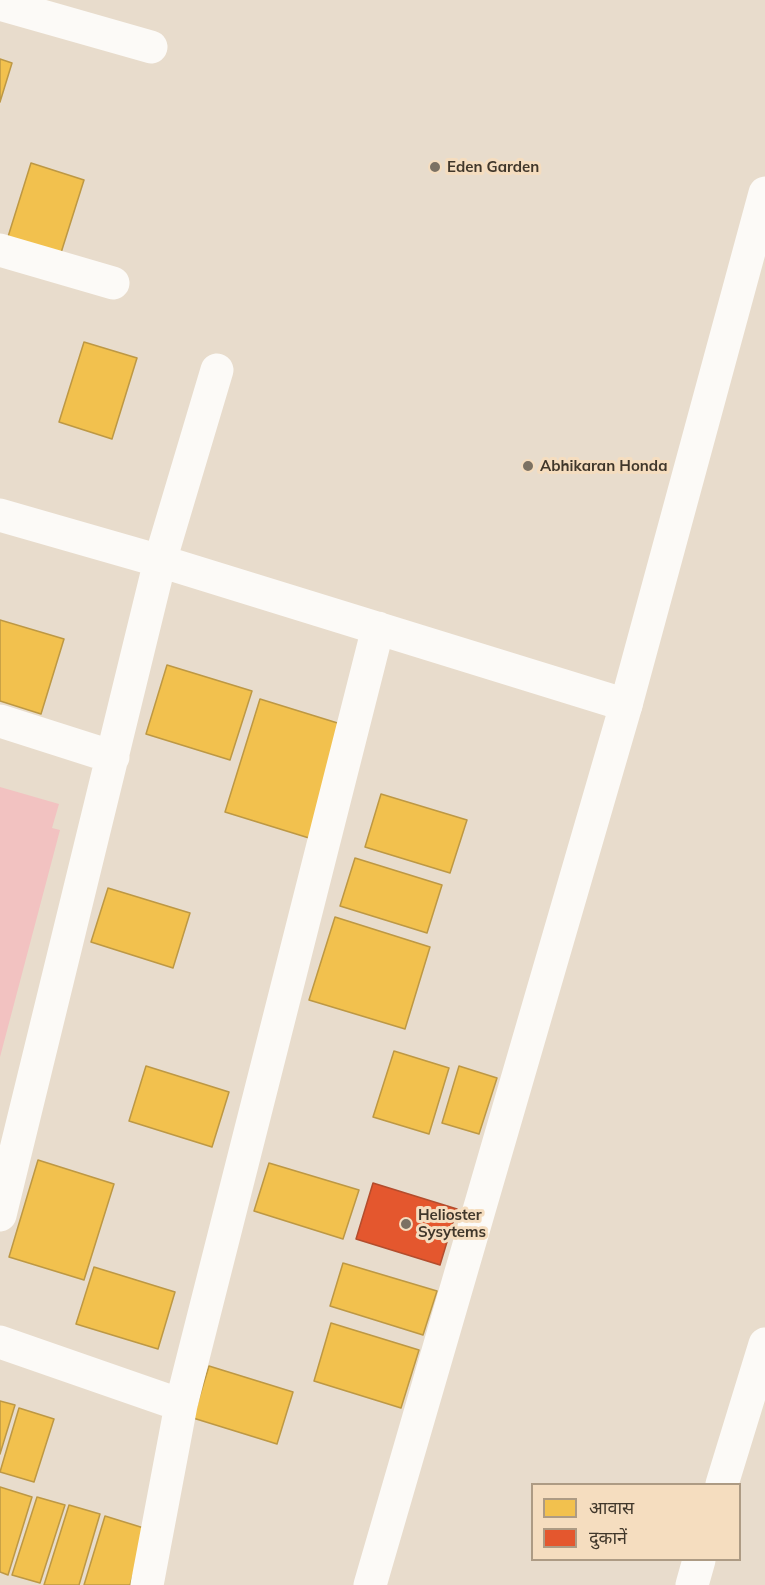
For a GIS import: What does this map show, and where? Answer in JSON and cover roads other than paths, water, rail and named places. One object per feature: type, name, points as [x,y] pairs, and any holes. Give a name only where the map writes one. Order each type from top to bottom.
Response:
[{"type":"street","points":[[0,4],[151,47]]},
{"type":"street","points":[[370,1585],[626,705],[765,193]]},
{"type":"street","points":[[0,250],[113,284]]},
{"type":"street","points":[[0,1215],[160,561],[216,370]]},
{"type":"street","points":[[0,514],[626,705]]},
{"type":"street","points":[[147,1585],[182,1405],[378,628]]},
{"type":"street","points":[[0,721],[113,757]]},
{"type":"street","points":[[0,1342],[182,1405]]},
{"type":"street","points":[[723,1483],[765,1344]]},
{"type":"street","points":[[692,1585],[699,1561]]},
{"type":"place","name":"Eden Garden","points":[[435,167]]},
{"type":"place","name":"Abhikaran Honda","points":[[528,466]]},
{"type":"place","name":"Helioster Sysytems","points":[[406,1224]]}]
